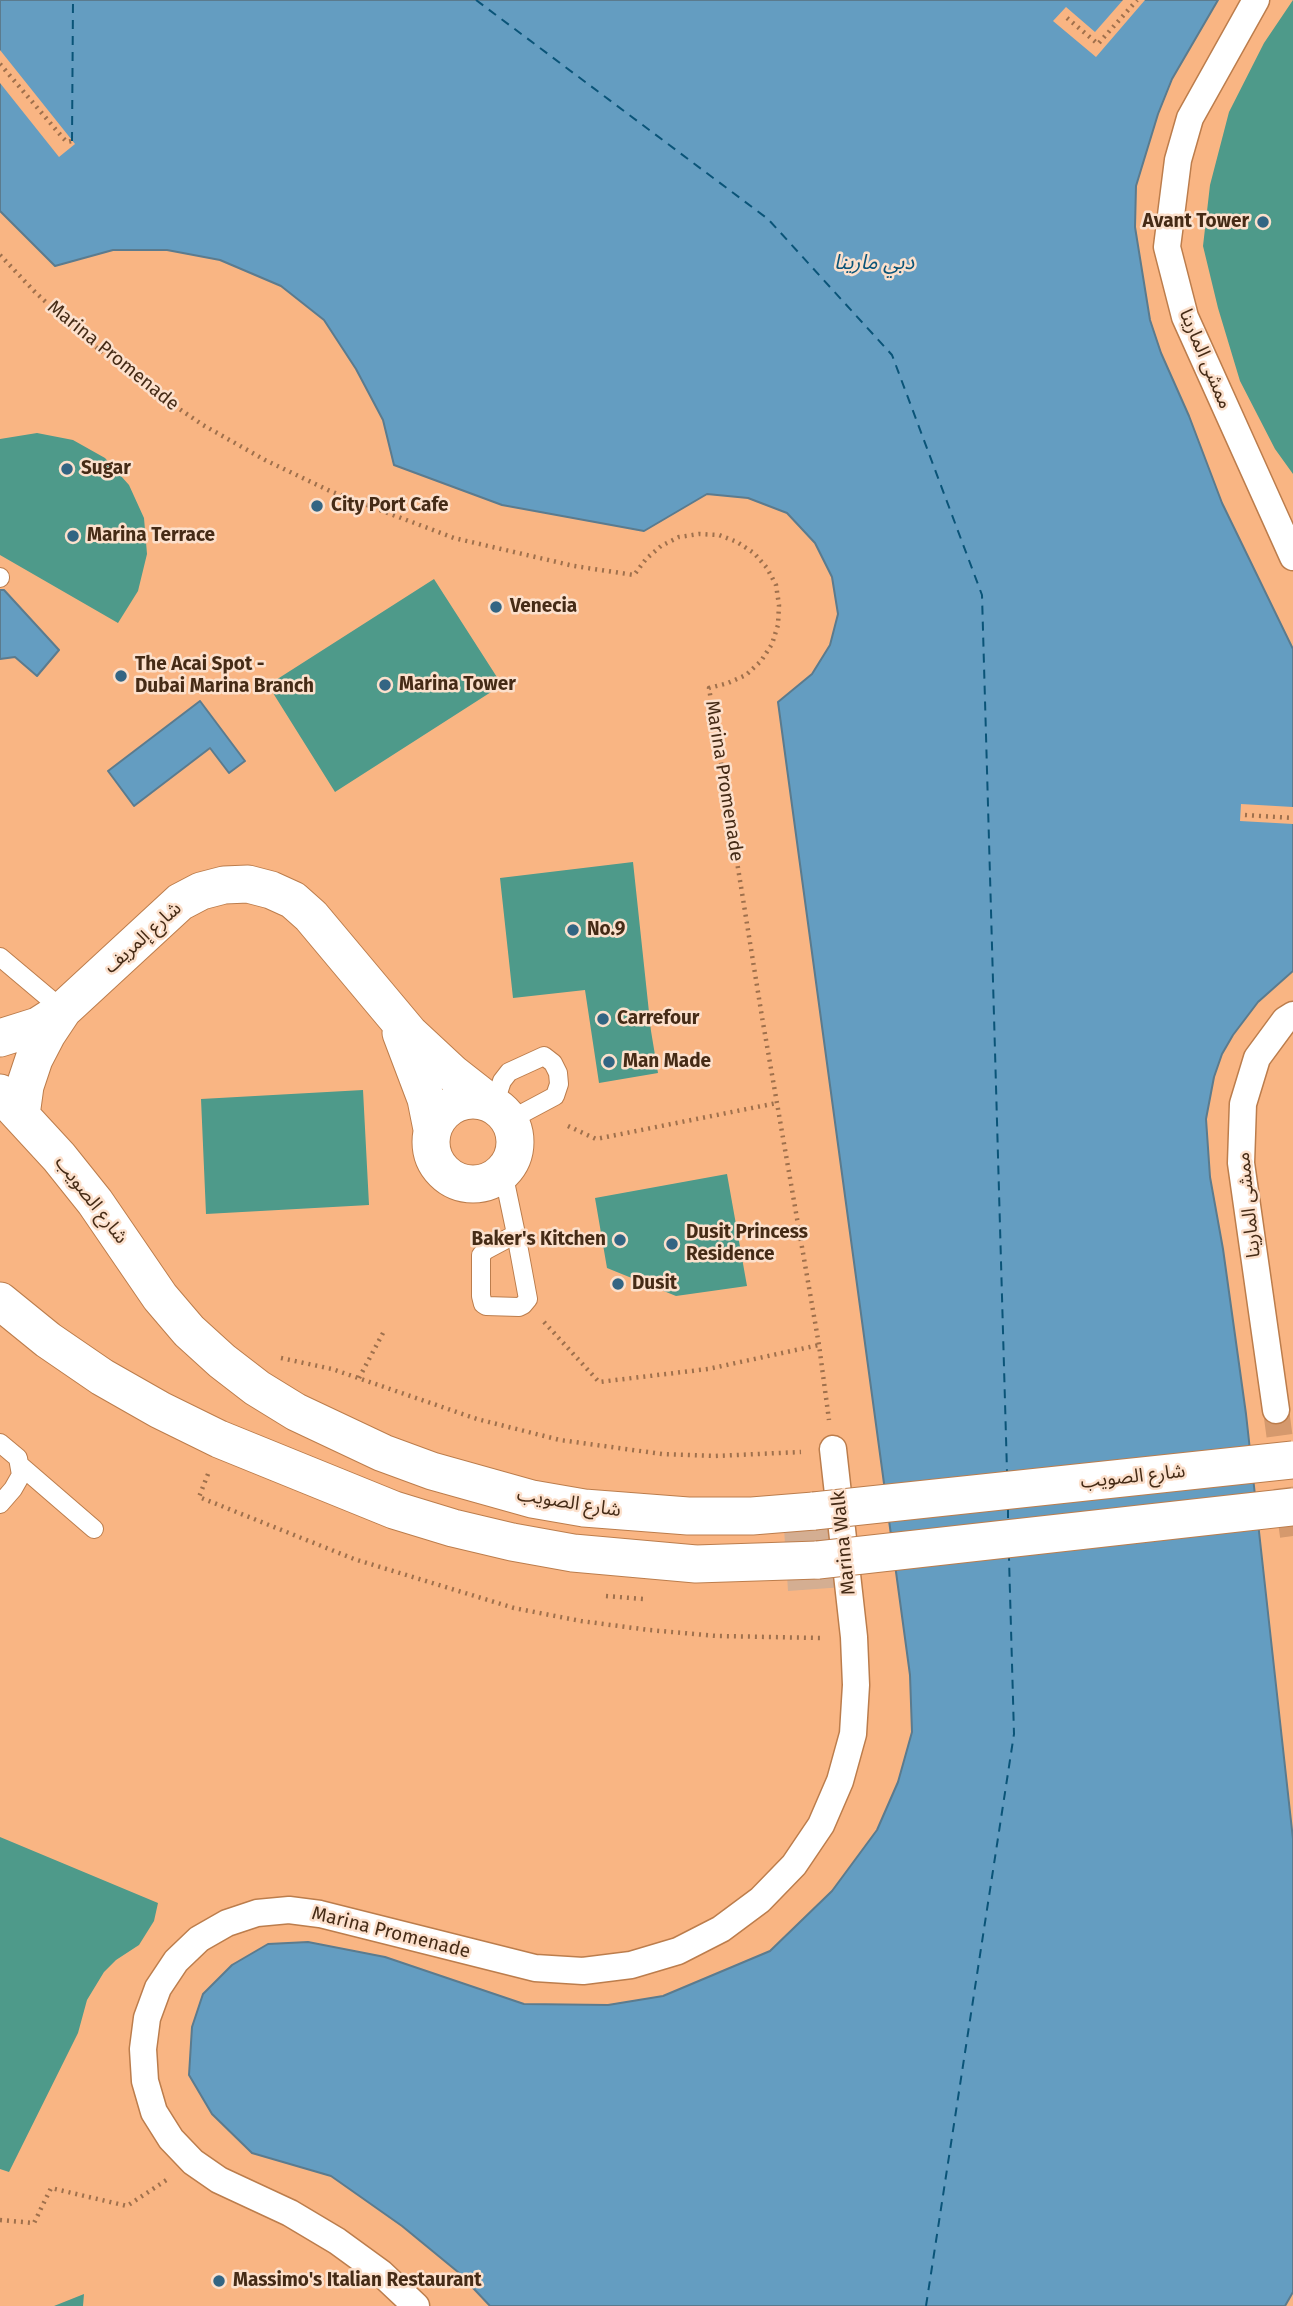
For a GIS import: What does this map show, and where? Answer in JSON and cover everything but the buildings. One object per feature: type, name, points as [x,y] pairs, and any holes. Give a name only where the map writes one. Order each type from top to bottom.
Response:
[{"type":"street","name":"ممشى المارينا","points":[[1256,0],[1190,118],[1178,160],[1167,247],[1185,317],[1293,557]]},
{"type":"street","name":"شارع إلمريف","points":[[0,1038],[38,1026],[63,1010],[180,902],[201,891],[224,885],[248,884],[293,900],[311,916],[389,1011],[430,1053],[498,1109]]},
{"type":"street","name":"شارع إلمريف","points":[[10,1104],[25,1087],[34,1059],[63,1010]]},
{"type":"street","name":"شارع إلمريف","points":[[389,1011],[416,1068],[432,1129]]},
{"type":"street","name":"ممشى المارينا","points":[[1276,1410],[1241,1163],[1243,1104],[1257,1058],[1285,1020],[1293,1015]]},
{"type":"street","points":[[475,1099],[498,1109],[515,1133],[516,1147],[512,1160],[503,1172],[492,1180],[464,1184],[440,1170],[433,1158],[430,1144],[432,1129],[444,1112],[461,1101],[475,1099]]},
{"type":"street","name":"شارع الصويب","points":[[10,1104],[95,1202],[160,1297],[189,1331],[222,1361],[257,1388],[296,1412],[383,1453],[481,1487],[584,1508],[688,1516],[752,1516],[1293,1460]]},
{"type":"street","points":[[0,1301],[48,1340],[92,1370],[160,1410],[219,1440],[394,1510],[453,1528],[573,1553],[696,1564],[818,1560],[1293,1507]]},
{"type":"street","name":"Marina Walk","points":[[833,1449],[855,1637]]},
{"type":"street","name":"Marina Promenade","points":[[416,2306],[381,2273],[337,2241],[290,2213],[219,2180],[193,2162],[171,2139],[154,2112],[145,2081],[143,2049],[147,2018],[158,1988],[176,1961],[200,1940],[227,1923],[257,1913],[289,1910],[320,1914],[535,1968],[583,1971],[631,1965],[678,1951],[721,1929],[760,1900],[794,1865],[821,1825],[841,1781],[853,1734],[855,1637]]},
{"type":"lane","points":[[0,957],[63,1010]]},
{"type":"lane","points":[[503,1172],[516,1234],[528,1295],[526,1303],[519,1307],[491,1307],[483,1304],[482,1254],[516,1234]]},
{"type":"lane","points":[[0,1443],[18,1458],[22,1475],[0,1504]]},
{"type":"lane","points":[[21,1466],[94,1529]]},
{"type":"path","points":[[1067,18],[1098,44],[1137,0]]},
{"type":"path","points":[[0,64],[63,138],[67,142],[72,141]]},
{"type":"path","name":"Marina Promenade","points":[[0,255],[87,340],[144,385],[203,425],[265,460],[330,491],[454,538],[525,556],[610,572],[634,575],[646,559],[661,546],[679,537],[699,534],[719,535],[737,542],[754,553],[767,568],[776,585],[779,605],[778,625],[772,644],[761,661],[746,675],[709,688],[819,1345],[833,1449]]},
{"type":"path","points":[[1245,815],[1293,818]]},
{"type":"path","points":[[568,1126],[596,1139],[777,1103]]},
{"type":"path","points":[[526,1303],[599,1382],[708,1369],[819,1345]]},
{"type":"path","points":[[359,1378],[383,1333]]},
{"type":"path","points":[[273,1357],[313,1364],[498,1424],[560,1440],[611,1449],[715,1456],[833,1449]]},
{"type":"path","points":[[208,1473],[200,1497],[354,1559],[514,1608],[608,1625],[717,1636],[786,1639],[855,1637]]},
{"type":"path","points":[[0,2220],[34,2223],[51,2188],[127,2206],[193,2162]]},
{"type":"shaded area","points":[[837,1491],[844,1587],[788,1591],[782,1496]]},
{"type":"water","name":"دبي مارينا","points":[[0,0],[1218,0],[1172,79],[1158,114],[1136,186],[1135,227],[1150,320],[1161,353],[1189,416],[1222,503],[1293,649],[1293,971],[1258,1002],[1233,1035],[1222,1054],[1214,1077],[1206,1119],[1210,1177],[1246,1414],[1293,1839],[1293,2292],[1285,2306],[490,2306],[458,2272],[402,2226],[331,2176],[252,2153],[212,2114],[189,2075],[192,2027],[203,1994],[232,1965],[268,1944],[308,1942],[385,1957],[524,2004],[608,2005],[663,1996],[770,1951],[832,1891],[877,1830],[898,1782],[912,1732],[910,1675],[778,702],[812,674],[830,645],[838,614],[832,577],[815,543],[787,513],[748,498],[707,494],[644,531],[502,505],[394,465],[383,420],[356,369],[324,320],[281,286],[220,260],[167,250],[113,250],[55,266],[0,211]]},
{"type":"water","points":[[0,590],[4,590],[59,650],[37,676],[15,657],[0,659]]},
{"type":"water","points":[[200,701],[245,761],[229,773],[210,748],[134,806],[108,771]]},
{"type":"pier","points":[[1123,0],[1145,0],[1096,57],[1053,21],[1066,7],[1095,32]]},
{"type":"pier","points":[[0,50],[75,144],[59,157],[0,83]]},
{"type":"pier","points":[[1241,804],[1293,807],[1293,824],[1240,821]]},
{"type":"ferry route","points":[[72,141],[73,0]]},
{"type":"ferry route","points":[[476,0],[768,219],[892,355],[982,595],[1007,1472]]},
{"type":"ferry route","points":[[1008,1509],[1008,1521]]},
{"type":"ferry route","points":[[926,2306],[1014,1734],[1009,1558]]},
{"type":"tunnel","points":[[1276,1410],[1293,1536]]},
{"type":"place","name":"Avant Tower","points":[[1263,222]]},
{"type":"place","name":"Sugar","points":[[67,469]]},
{"type":"place","name":"City Port Cafe","points":[[317,506]]},
{"type":"place","name":"Marina Terrace","points":[[73,536]]},
{"type":"place","name":"Venecia","points":[[496,607]]},
{"type":"place","name":"The Acai Spot - Dubai Marina Branch","points":[[121,676]]},
{"type":"place","name":"Marina Tower","points":[[385,685]]},
{"type":"place","name":"No.9","points":[[573,930]]},
{"type":"place","name":"Carrefour","points":[[603,1019]]},
{"type":"place","name":"Man Made","points":[[609,1062]]},
{"type":"place","name":"Baker's Kitchen","points":[[620,1240]]},
{"type":"place","name":"Dusit Princess Residence","points":[[672,1244]]},
{"type":"place","name":"Dusit","points":[[618,1284]]},
{"type":"place","name":"Massimo's Italian Restaurant","points":[[219,2281]]}]
